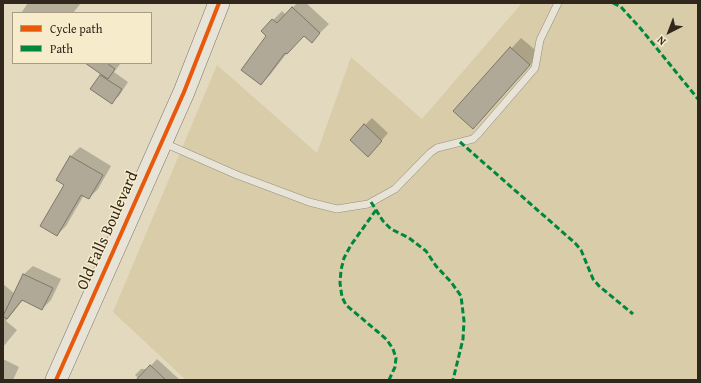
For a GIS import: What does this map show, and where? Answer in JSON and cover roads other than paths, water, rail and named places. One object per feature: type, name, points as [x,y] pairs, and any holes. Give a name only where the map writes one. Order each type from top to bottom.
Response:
[{"type":"street","name":"Old Falls Boulevard","points":[[56,380],[184,92],[219,3]]},
{"type":"lane","points":[[161,142],[237,175],[309,202],[337,209],[368,204],[395,189],[433,151],[447,145],[473,139],[478,134],[535,68],[540,40],[558,3]]}]
